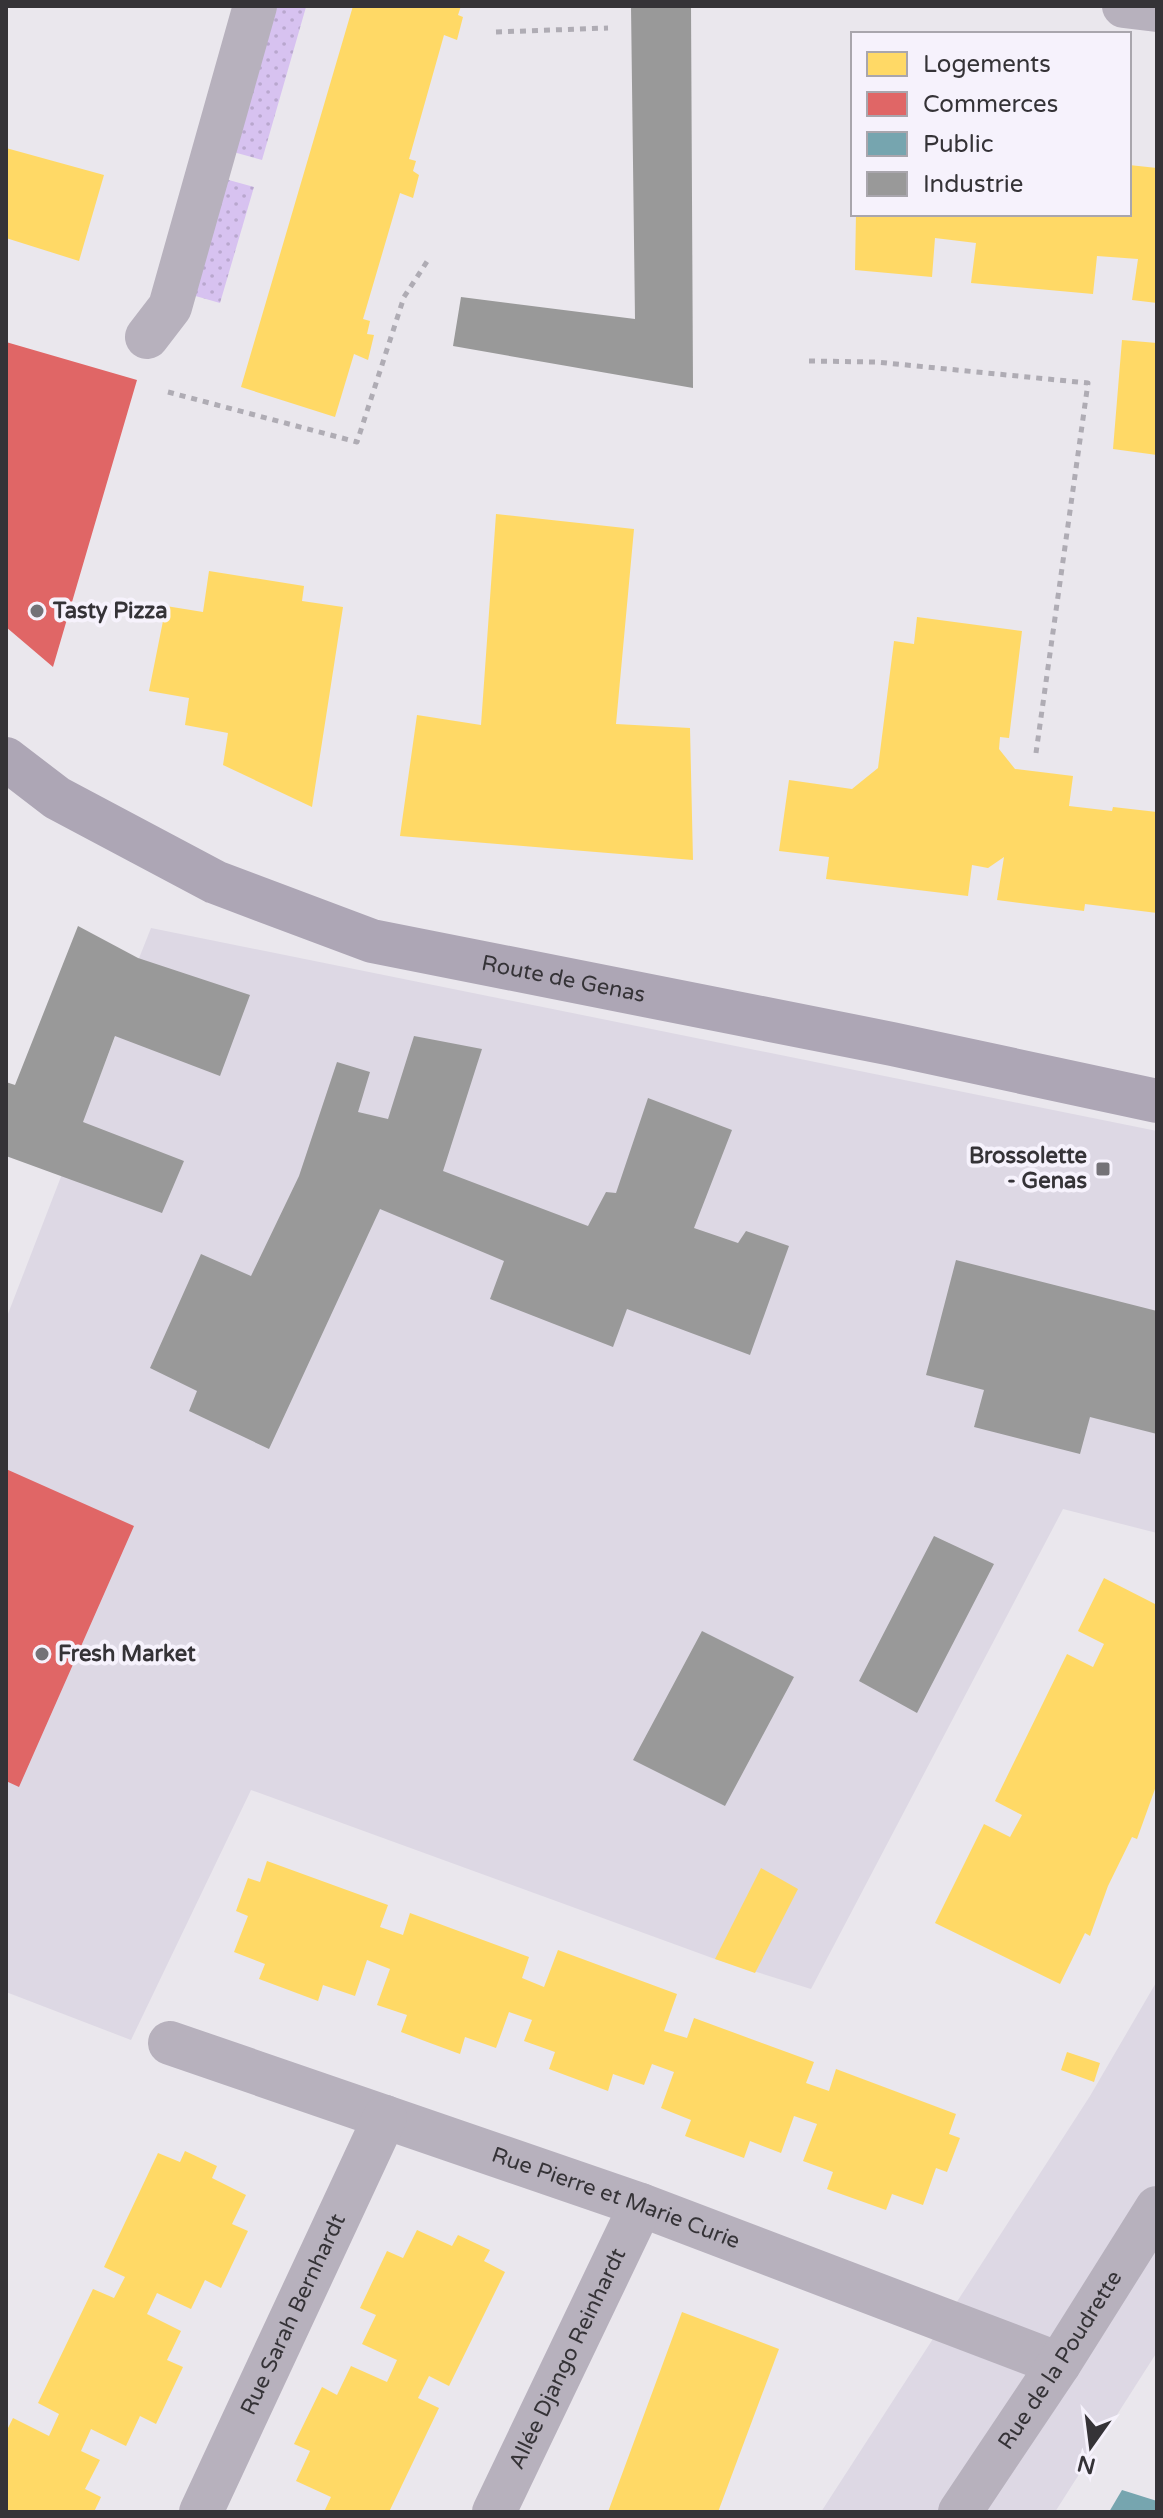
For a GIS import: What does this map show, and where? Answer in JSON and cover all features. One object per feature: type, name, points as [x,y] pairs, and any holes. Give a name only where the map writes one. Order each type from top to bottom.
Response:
[{"type":"main road","name":"Route de Genas","points":[[6,759],[57,798],[215,882],[372,941],[892,1044],[1157,1101]]},
{"type":"street","points":[[147,337],[170,307],[255,6]]},
{"type":"street","points":[[1124,6],[1157,10]]},
{"type":"street","name":"Rue Pierre et Marie Curie","points":[[170,2043],[641,2205],[1059,2364]]},
{"type":"street","name":"Rue Sarah Bernhardt","points":[[201,2512],[385,2117]]},
{"type":"street","name":"Allée Django Reinhardt","points":[[494,2512],[641,2205]]},
{"type":"street","name":"Rue de la Poudrette","points":[[960,2512],[1059,2364],[1157,2208]]},
{"type":"path","points":[[496,32],[608,28]]},
{"type":"path","points":[[168,392],[357,442],[404,297],[428,260]]},
{"type":"path","points":[[809,361],[876,362],[1088,383],[1036,753]]},
{"type":"shaded area","points":[[267,6],[306,7],[262,160],[226,150]]},
{"type":"shaded area","points":[[218,177],[254,187],[220,303],[185,293]]},
{"type":"shaded area","points":[[151,928],[1157,1131],[1157,1533],[1063,1509],[811,1989],[715,1959],[251,1790],[131,2040],[6,1992],[6,1319],[115,1037],[109,1034]]},
{"type":"shaded area","points":[[1157,1981],[1157,2352],[1055,2512],[821,2512],[1090,2096]]},
{"type":"building: Logements","points":[[353,6],[461,6],[458,15],[463,17],[457,40],[444,35],[409,159],[416,161],[413,171],[419,175],[413,198],[400,193],[363,319],[370,321],[367,334],[374,335],[368,360],[354,354],[335,417],[241,387]]},
{"type":"building: Logements","points":[[6,148],[104,175],[79,261],[6,238]]},
{"type":"building: Logements","points":[[1131,165],[1157,168],[1157,303],[1132,300],[1138,259],[1097,256],[1093,294],[971,283],[976,243],[935,238],[932,277],[855,270],[856,216],[1131,216]]},
{"type":"building: Logements","points":[[1122,340],[1157,343],[1157,455],[1113,449]]},
{"type":"building: Logements","points":[[496,514],[634,529],[616,724],[690,728],[693,860],[400,836],[417,715],[481,725]]},
{"type":"building: Logements","points":[[209,571],[304,586],[302,601],[343,607],[312,807],[223,765],[228,733],[185,725],[189,698],[149,691],[166,606],[203,612]]},
{"type":"building: Logements","points":[[917,617],[1022,631],[1009,738],[1000,737],[999,749],[1015,769],[1073,776],[1069,806],[1157,812],[1157,913],[1085,904],[1084,911],[997,900],[1004,857],[988,868],[972,865],[968,896],[826,879],[829,857],[779,851],[789,780],[852,789],[878,768],[894,641],[914,644]]},
{"type":"building: Logements","points":[[1104,1578],[1157,1605],[1157,1791],[1155,1789],[1137,1839],[1132,1837],[1108,1886],[1090,1936],[1085,1933],[1060,1984],[935,1923],[984,1824],[1010,1837],[1022,1815],[995,1801],[1067,1654],[1093,1667],[1104,1644],[1078,1631]]},
{"type":"building: Logements","points":[[267,1861],[388,1905],[380,1927],[403,1935],[410,1913],[529,1957],[522,1978],[544,1987],[558,1950],[677,1994],[664,2031],[687,2038],[694,2018],[814,2062],[806,2083],[829,2091],[836,2069],[956,2114],[949,2134],[960,2138],[947,2172],[936,2168],[923,2205],[892,2194],[886,2210],[827,2189],[833,2172],[803,2161],[817,2124],[794,2116],[781,2153],[750,2141],[744,2158],[685,2136],[691,2120],[661,2108],[674,2072],[652,2064],[644,2085],[613,2074],[608,2091],[549,2069],[555,2052],[524,2041],[532,2020],[509,2012],[496,2048],[465,2037],[460,2054],[401,2032],[407,2015],[377,2005],[390,1969],[367,1960],[355,1996],[323,1985],[318,2001],[259,1979],[265,1964],[234,1952],[248,1916],[236,1911],[248,1878],[260,1882]]},
{"type":"building: Logements","points":[[761,1868],[798,1889],[755,1973],[715,1959]]},
{"type":"building: Logements","points":[[1067,2052],[1100,2063],[1094,2082],[1061,2070]]},
{"type":"building: Logements","points":[[185,2151],[217,2166],[212,2178],[246,2195],[232,2224],[248,2231],[221,2288],[205,2280],[191,2309],[157,2293],[147,2314],[181,2331],[167,2360],[183,2367],[156,2424],[140,2416],[126,2446],[91,2429],[81,2451],[100,2460],[85,2489],[101,2497],[94,2512],[6,2512],[6,2432],[13,2418],[49,2436],[59,2414],[38,2403],[93,2289],[114,2298],[125,2277],[104,2267],[158,2153],[180,2162]]},
{"type":"building: Logements","points":[[417,2230],[452,2246],[458,2235],[490,2250],[484,2261],[505,2272],[449,2386],[429,2376],[418,2398],[439,2408],[389,2512],[324,2512],[331,2497],[296,2481],[310,2451],[294,2444],[322,2387],[337,2395],[351,2366],[387,2382],[397,2360],[362,2344],[376,2315],[360,2308],[387,2251],[403,2258]]},
{"type":"building: Logements","points":[[682,2312],[779,2349],[718,2512],[608,2512]]},
{"type":"building: Commerces","points":[[6,342],[137,380],[53,667],[6,627]]},
{"type":"building: Commerces","name":"Fresh Market","points":[[6,1469],[134,1526],[19,1787],[6,1781]]},
{"type":"building: Public","points":[[1122,2490],[1157,2501],[1157,2512],[1109,2512]]},
{"type":"building: Industrie","points":[[631,6],[691,6],[693,388],[453,346],[461,297],[635,319]]},
{"type":"building: Industrie","points":[[78,926],[138,958],[250,995],[220,1076],[115,1036],[83,1122],[184,1161],[162,1213],[6,1156],[6,1082],[15,1085]]},
{"type":"building: Industrie","points":[[414,1036],[482,1049],[443,1171],[588,1226],[606,1192],[616,1193],[648,1098],[732,1130],[694,1228],[738,1243],[746,1231],[789,1246],[750,1355],[627,1309],[613,1347],[490,1299],[504,1261],[380,1209],[269,1449],[189,1411],[197,1391],[150,1368],[201,1254],[251,1276],[299,1176],[337,1062],[370,1072],[358,1112],[388,1119]]},
{"type":"building: Industrie","points":[[956,1260],[1157,1311],[1157,1434],[1090,1417],[1080,1454],[974,1427],[984,1390],[926,1375]]},
{"type":"building: Industrie","points":[[934,1536],[994,1564],[917,1713],[859,1681]]},
{"type":"building: Industrie","points":[[702,1631],[794,1677],[725,1806],[633,1760]]},
{"type":"place","name":"Tasty Pizza","points":[[37,611]]},
{"type":"place","name":"Brossolette - Genas","points":[[1103,1169]]},
{"type":"place","name":"Fresh Market","points":[[42,1654]]}]
